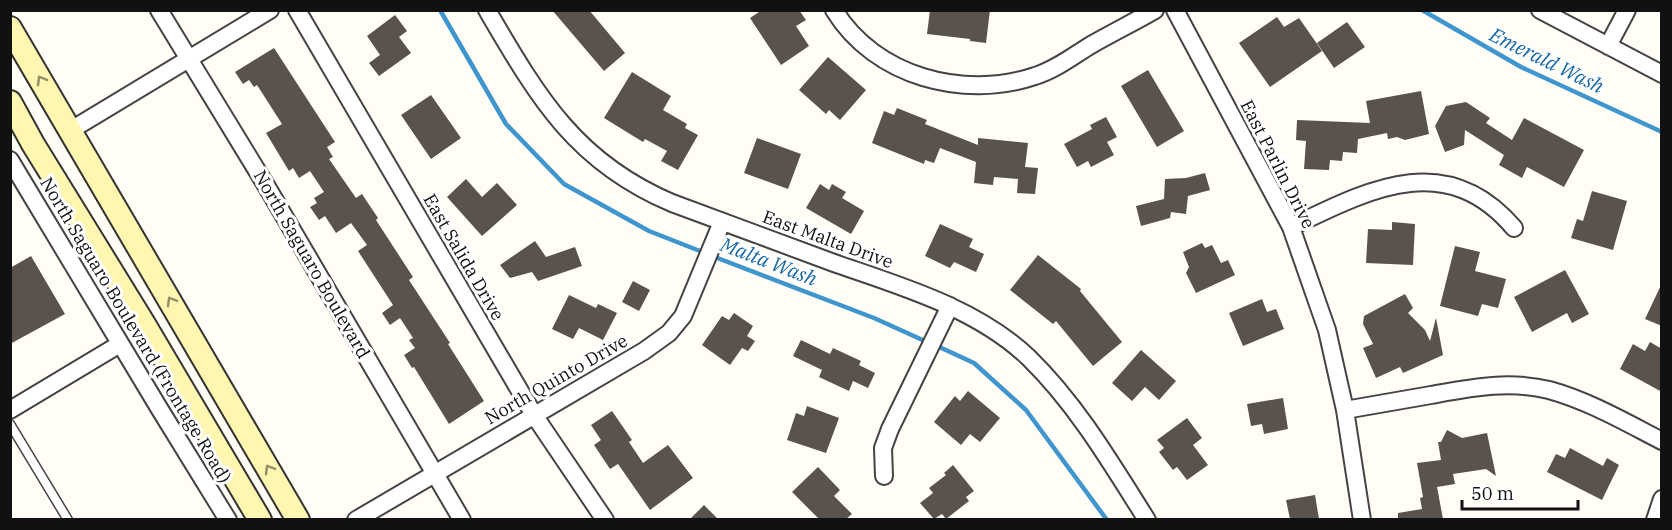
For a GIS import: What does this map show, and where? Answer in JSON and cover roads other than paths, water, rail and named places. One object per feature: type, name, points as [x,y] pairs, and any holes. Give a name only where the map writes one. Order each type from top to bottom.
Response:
[{"type":"main road","points":[[10,28],[298,519]]},
{"type":"main road","points":[[10,102],[33,144],[260,519]]},
{"type":"street","name":"North Saguaro Boulevard","points":[[159,10],[267,187],[462,519]]},
{"type":"street","points":[[71,130],[270,10]]},
{"type":"street","name":"East Salida Drive","points":[[297,10],[534,414],[604,519]]},
{"type":"street","name":"East Malta Drive","points":[[487,10],[522,69],[551,111],[575,140],[620,177],[645,192],[950,306],[997,333],[1028,356],[1080,417],[1147,519]]},
{"type":"street","points":[[834,10],[855,38],[880,58],[914,74],[942,82],[975,87],[1005,85],[1038,76],[1155,10]]},
{"type":"street","name":"East Parlin Drive","points":[[1175,10],[1291,227],[1327,330],[1345,410],[1362,519]]},
{"type":"street","points":[[1540,10],[1662,74]]},
{"type":"street","points":[[1608,46],[1627,10]]},
{"type":"street","name":"North Saguaro Boulevard (Frontage Road)","points":[[10,160],[228,519]]},
{"type":"street","points":[[1291,227],[1387,186],[1405,182],[1424,182],[1464,189],[1501,212],[1514,228]]},
{"type":"street","name":"North Quinto Drive","points":[[356,519],[644,351],[669,333],[683,316],[722,222]]},
{"type":"street","points":[[884,476],[883,448],[890,429],[950,306]]},
{"type":"street","points":[[10,410],[120,344]]},
{"type":"street","points":[[1345,410],[1472,388],[1497,385],[1521,386],[1546,389],[1573,397],[1662,441]]},
{"type":"street","points":[[1655,519],[1662,499]]},
{"type":"lane","points":[[10,424],[68,519]]},
{"type":"waterway","name":"Malta Wash","points":[[440,10],[506,124],[564,184],[649,231],[705,253]]},
{"type":"waterway","name":"Emerald Wash","points":[[1422,10],[1521,67],[1662,132]]},
{"type":"waterway","name":"Malta Wash","points":[[712,256],[874,318],[927,342]]},
{"type":"waterway","name":"Malta Wash","points":[[935,345],[974,363],[1026,410],[1107,520]]}]
